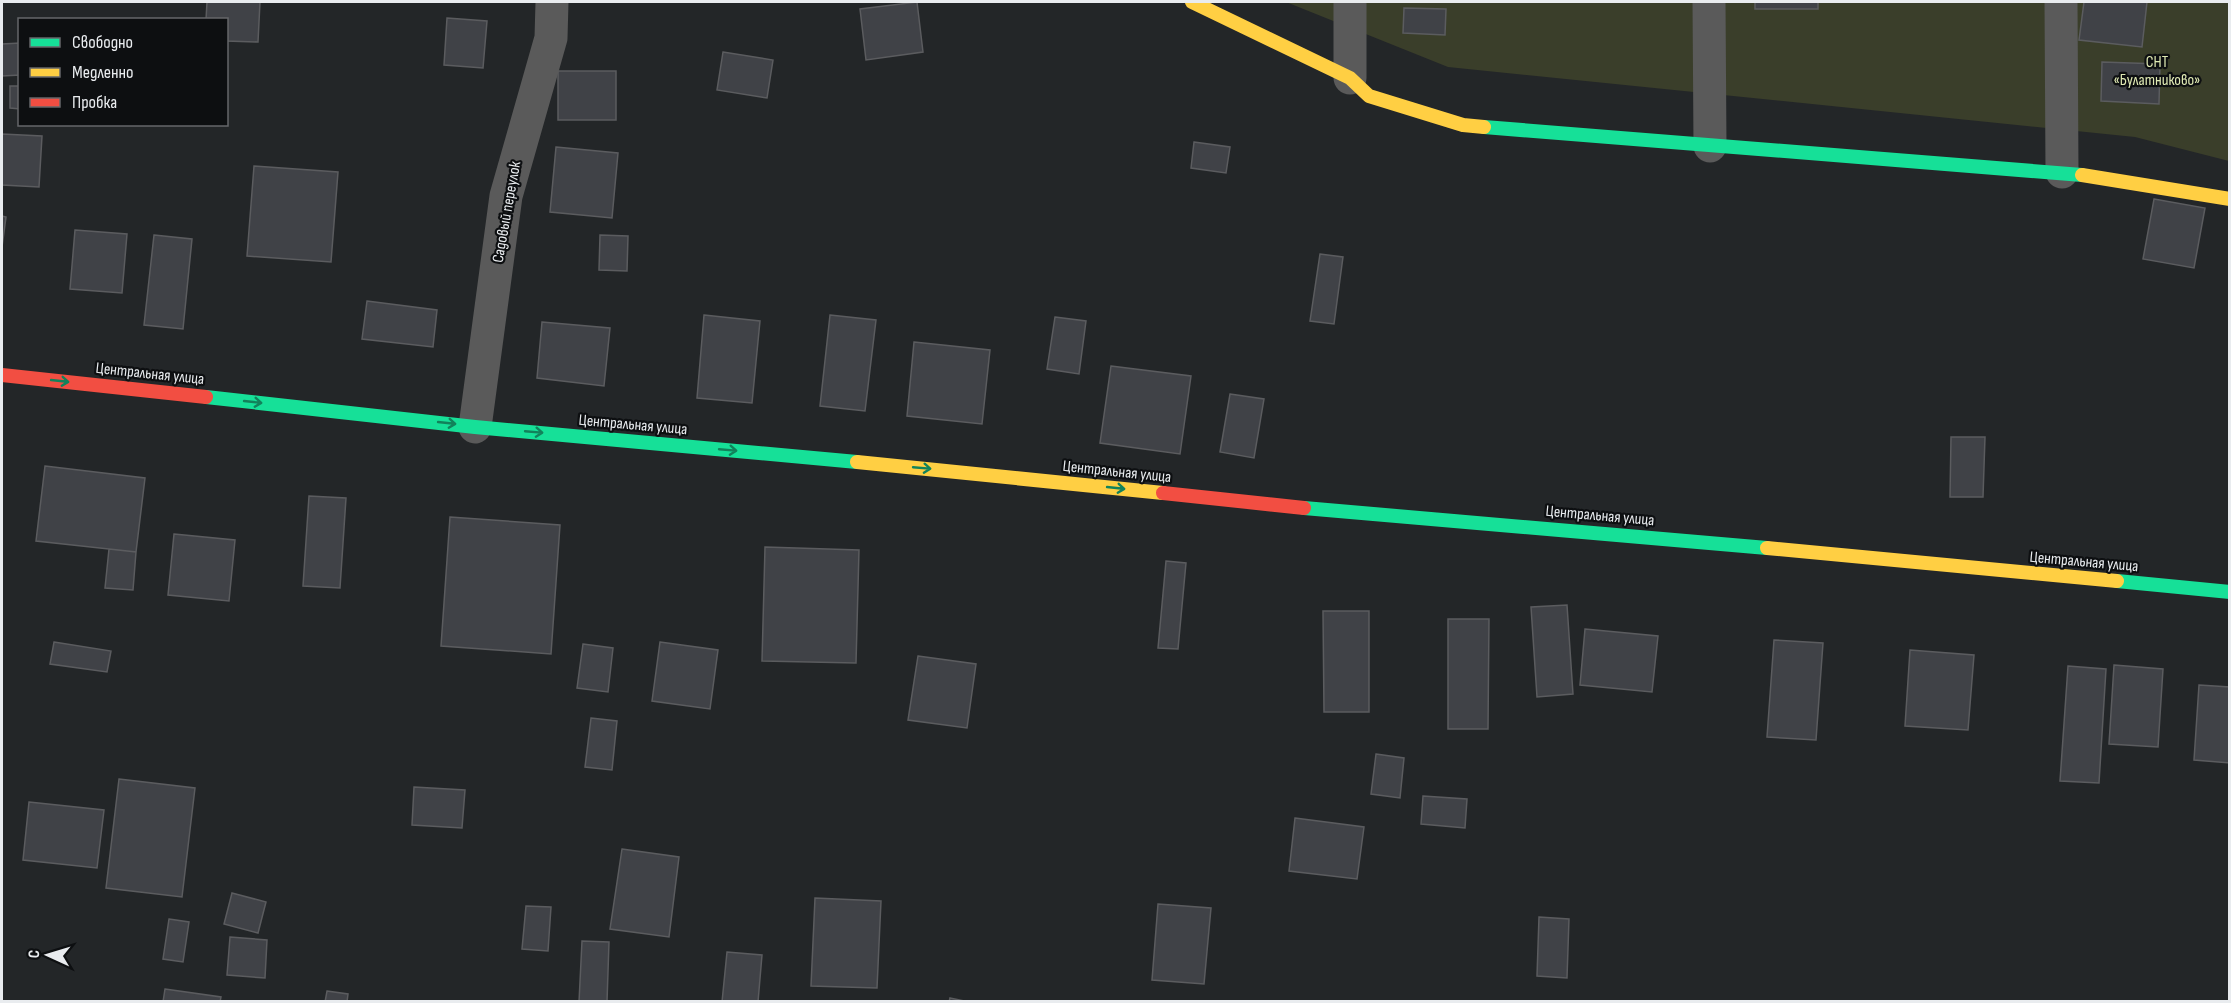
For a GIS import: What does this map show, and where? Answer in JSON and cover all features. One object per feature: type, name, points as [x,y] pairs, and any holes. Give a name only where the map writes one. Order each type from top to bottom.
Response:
[{"type":"street","name":"Садовый переулок","points":[[475,427],[506,196],[551,38],[552,2]]},
{"type":"street","points":[[1192,2],[1350,78],[1369,96],[1462,124],[1710,146],[2062,172],[2229,199]]},
{"type":"street","points":[[1350,2],[1350,78]]},
{"type":"street","points":[[1708,2],[1710,146]]},
{"type":"street","points":[[2061,2],[2062,172]]},
{"type":"street","name":"Центральная улица","points":[[2,375],[475,427],[924,468],[1280,506],[1624,534],[2229,592]]},
{"type":"green space","name":"СНТ «Булатниково»","points":[[1286,2],[2229,2],[2229,161],[2135,137],[1448,67]]},
{"type":"building","points":[[207,2],[260,2],[258,42],[228,41],[228,18],[206,18]]},
{"type":"building","points":[[917,2],[923,52],[866,60],[860,9]]},
{"type":"building","points":[[1755,2],[1818,2],[1818,9],[1755,9]]},
{"type":"building","points":[[2084,2],[2147,2],[2142,47],[2079,40]]},
{"type":"building","points":[[1404,8],[1446,9],[1445,35],[1403,33]]},
{"type":"building","points":[[447,18],[487,21],[483,68],[444,65]]},
{"type":"building","points":[[18,43],[18,75],[2,76],[2,44]]},
{"type":"building","points":[[723,52],[773,60],[767,98],[717,90]]},
{"type":"building","points":[[2102,62],[2160,64],[2159,104],[2101,101]]},
{"type":"building","points":[[558,71],[616,71],[616,120],[558,120]]},
{"type":"building","points":[[10,86],[18,86],[18,109],[10,108]]},
{"type":"building","points":[[2,134],[42,136],[39,187],[2,185]]},
{"type":"building","points":[[1194,142],[1230,147],[1226,173],[1191,168]]},
{"type":"building","points":[[556,147],[618,153],[612,218],[550,212]]},
{"type":"building","points":[[254,166],[338,172],[331,262],[247,256]]},
{"type":"building","points":[[2154,199],[2205,208],[2194,268],[2143,259]]},
{"type":"building","points":[[2,216],[6,217],[2,247]]},
{"type":"building","points":[[75,230],[127,234],[122,293],[70,289]]},
{"type":"building","points":[[154,235],[192,239],[183,329],[144,325]]},
{"type":"building","points":[[600,235],[628,236],[627,271],[599,270]]},
{"type":"building","points":[[1320,254],[1343,257],[1334,324],[1310,321]]},
{"type":"building","points":[[367,301],[437,310],[433,347],[362,339]]},
{"type":"building","points":[[704,315],[760,321],[752,403],[697,398]]},
{"type":"building","points":[[830,315],[876,320],[865,411],[820,406]]},
{"type":"building","points":[[1055,317],[1086,321],[1079,374],[1047,369]]},
{"type":"building","points":[[542,322],[610,328],[604,386],[537,378]]},
{"type":"building","points":[[914,342],[990,350],[982,424],[907,416]]},
{"type":"building","points":[[1111,366],[1191,376],[1180,454],[1100,443]]},
{"type":"building","points":[[1230,394],[1264,399],[1254,458],[1220,452]]},
{"type":"building","points":[[1951,437],[1985,437],[1983,497],[1950,497]]},
{"type":"building","points":[[45,466],[145,478],[136,552],[36,541]]},
{"type":"building","points":[[309,496],[346,498],[340,588],[303,586]]},
{"type":"building","points":[[450,517],[560,525],[551,654],[441,646]]},
{"type":"building","points":[[174,534],[235,540],[229,601],[168,595]]},
{"type":"building","points":[[765,547],[859,550],[856,663],[762,661]]},
{"type":"building","points":[[109,549],[136,552],[133,590],[105,588]]},
{"type":"building","points":[[1166,561],[1186,563],[1178,649],[1158,648]]},
{"type":"building","points":[[1567,605],[1573,694],[1537,697],[1531,607]]},
{"type":"building","points":[[1323,611],[1369,611],[1369,712],[1324,712]]},
{"type":"building","points":[[1448,619],[1489,619],[1488,729],[1448,729]]},
{"type":"building","points":[[1585,629],[1658,636],[1652,692],[1580,685]]},
{"type":"building","points":[[1774,640],[1823,643],[1816,740],[1767,737]]},
{"type":"building","points":[[54,642],[111,651],[107,672],[50,664]]},
{"type":"building","points":[[660,642],[718,650],[710,709],[652,701]]},
{"type":"building","points":[[583,644],[613,648],[608,692],[577,688]]},
{"type":"building","points":[[1910,650],[1974,655],[1968,730],[1905,726]]},
{"type":"building","points":[[918,656],[976,664],[967,728],[908,720]]},
{"type":"building","points":[[2114,665],[2163,669],[2158,747],[2109,744]]},
{"type":"building","points":[[2068,666],[2106,669],[2099,783],[2060,781]]},
{"type":"building","points":[[2199,685],[2230,687],[2230,763],[2194,760]]},
{"type":"building","points":[[591,718],[617,721],[612,770],[585,767]]},
{"type":"building","points":[[1376,754],[1404,758],[1400,798],[1371,794]]},
{"type":"building","points":[[119,779],[195,788],[182,897],[106,888]]},
{"type":"building","points":[[414,787],[465,790],[462,828],[412,825]]},
{"type":"building","points":[[1423,796],[1467,799],[1465,828],[1421,824]]},
{"type":"building","points":[[29,802],[104,810],[97,868],[23,860]]},
{"type":"building","points":[[1295,818],[1364,827],[1357,879],[1289,871]]},
{"type":"building","points":[[622,849],[679,857],[669,937],[610,929]]},
{"type":"building","points":[[232,893],[266,902],[258,933],[224,924]]},
{"type":"building","points":[[815,898],[881,901],[877,988],[811,986]]},
{"type":"building","points":[[1158,904],[1211,908],[1204,984],[1152,980]]},
{"type":"building","points":[[526,906],[551,907],[548,951],[522,949]]},
{"type":"building","points":[[1539,917],[1569,919],[1567,978],[1537,976]]},
{"type":"building","points":[[169,919],[189,922],[183,962],[163,959]]},
{"type":"building","points":[[230,937],[267,940],[265,978],[227,975]]},
{"type":"building","points":[[582,941],[609,942],[607,1002],[579,1002]]},
{"type":"building","points":[[727,952],[762,955],[758,1002],[722,1002]]},
{"type":"building","points":[[165,989],[221,997],[220,1002],[163,1002]]},
{"type":"building","points":[[327,991],[348,994],[347,1002],[325,1002]]},
{"type":"building","points":[[950,998],[969,1002],[949,1002]]},
{"type":"traffic: fast","points":[[1484,127],[2082,175]]},
{"type":"traffic: fast","points":[[206,397],[475,427],[857,462]]},
{"type":"traffic: fast","points":[[1304,508],[1767,548]]},
{"type":"traffic: fast","points":[[2117,581],[2230,592]]},
{"type":"traffic: slow","points":[[1192,2],[1350,78],[1369,96],[1463,125],[1484,127]]},
{"type":"traffic: slow","points":[[2082,175],[2230,199]]},
{"type":"traffic: slow","points":[[857,462],[1163,493]]},
{"type":"traffic: slow","points":[[1767,548],[2117,581]]},
{"type":"traffic: jam","points":[[2,375],[206,397]]},
{"type":"traffic: jam","points":[[1163,493],[1304,508]]}]
